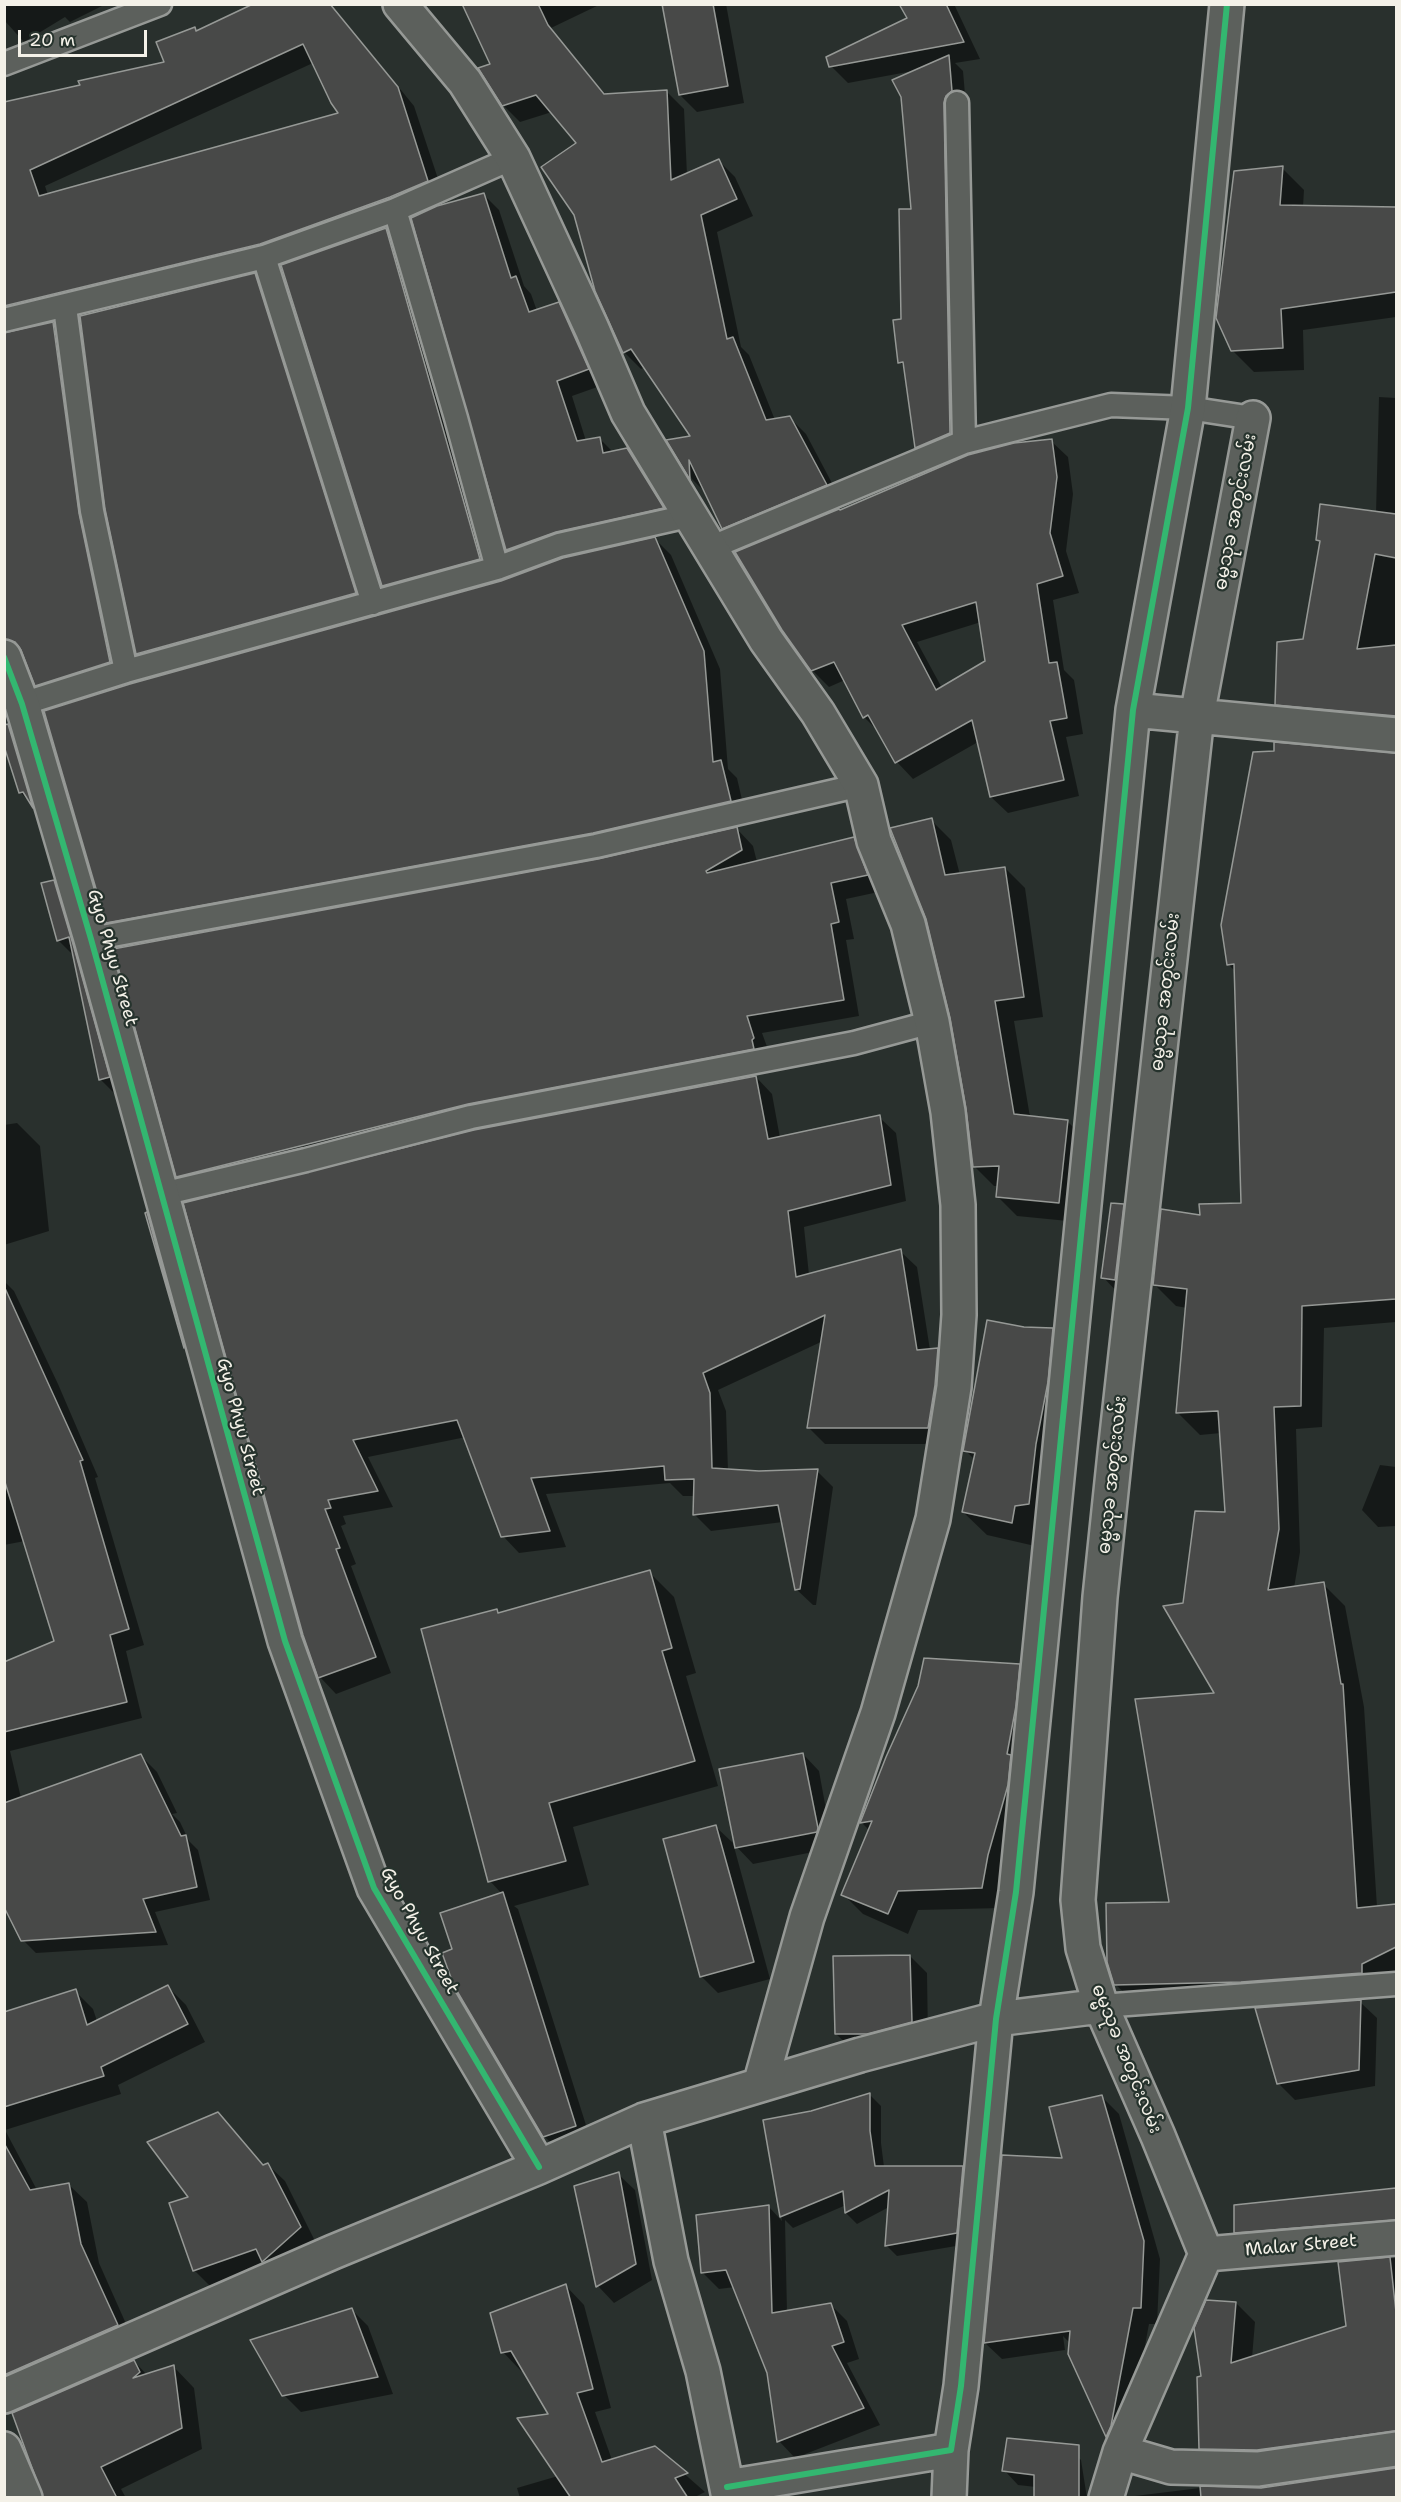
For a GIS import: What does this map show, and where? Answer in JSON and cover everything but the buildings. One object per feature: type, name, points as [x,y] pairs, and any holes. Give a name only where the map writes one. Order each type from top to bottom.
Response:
[{"type":"street","points":[[400,4],[465,82],[513,158],[628,413],[688,516],[766,640],[818,713],[861,785],[874,841],[908,924],[932,1022],[948,1112],[958,1205],[959,1315],[954,1387],[933,1519],[878,1713],[807,1917],[759,2085]]},
{"type":"street","points":[[949,2498],[951,2450],[961,2386],[996,2019],[1016,1892],[1133,710],[1188,408],[1227,4]]},
{"type":"street","name":"ဓမ္မသုခ အတွင်းလမ်း","points":[[1206,2254],[1158,2136],[1101,2006],[1083,1948],[1079,1889],[1100,1597],[1111,1486],[1197,716],[1253,418]]},
{"type":"street","name":"Gyo Phyu Street","points":[[4,657],[22,704],[91,939],[285,1641],[374,1888],[539,2167]]},
{"type":"street","points":[[1133,710],[1396,735]]},
{"type":"street","points":[[4,2396],[333,2252],[539,2167],[644,2120],[860,2055],[996,2019],[1101,2006]]},
{"type":"street","points":[[644,2120],[671,2261],[703,2371],[728,2492],[951,2450]]},
{"type":"street","name":"Malar Street","points":[[1206,2254],[1396,2238]]},
{"type":"street","points":[[1106,2498],[1119,2452],[1206,2254]]},
{"type":"street","points":[[4,2449],[25,2498]]},
{"type":"street","points":[[1119,2452],[1172,2467],[1257,2469],[1396,2449]]},
{"type":"lane","points":[[4,64],[160,4]]},
{"type":"lane","points":[[957,103],[964,442]]},
{"type":"lane","points":[[4,320],[65,307],[264,256],[395,210],[513,158]]},
{"type":"lane","points":[[395,210],[462,438],[496,568]]},
{"type":"lane","points":[[264,256],[373,603]]},
{"type":"lane","points":[[65,307],[92,511],[126,671]]},
{"type":"lane","points":[[710,548],[964,442],[1111,405],[1188,408],[1253,418]]},
{"type":"lane","points":[[22,704],[126,671],[496,568],[559,545],[688,516]]},
{"type":"lane","points":[[91,939],[596,846],[861,785]]},
{"type":"lane","points":[[162,1194],[306,1160],[471,1117],[854,1043],[932,1022]]},
{"type":"lane","points":[[1101,2006],[1396,1984]]},
{"type":"cycle path","points":[[727,2487],[951,2450],[961,2386],[996,2019],[1016,1892],[1133,710],[1188,408],[1227,4]]},
{"type":"cycle path","points":[[4,657],[22,704],[91,939],[285,1641],[374,1888],[539,2167]]}]
